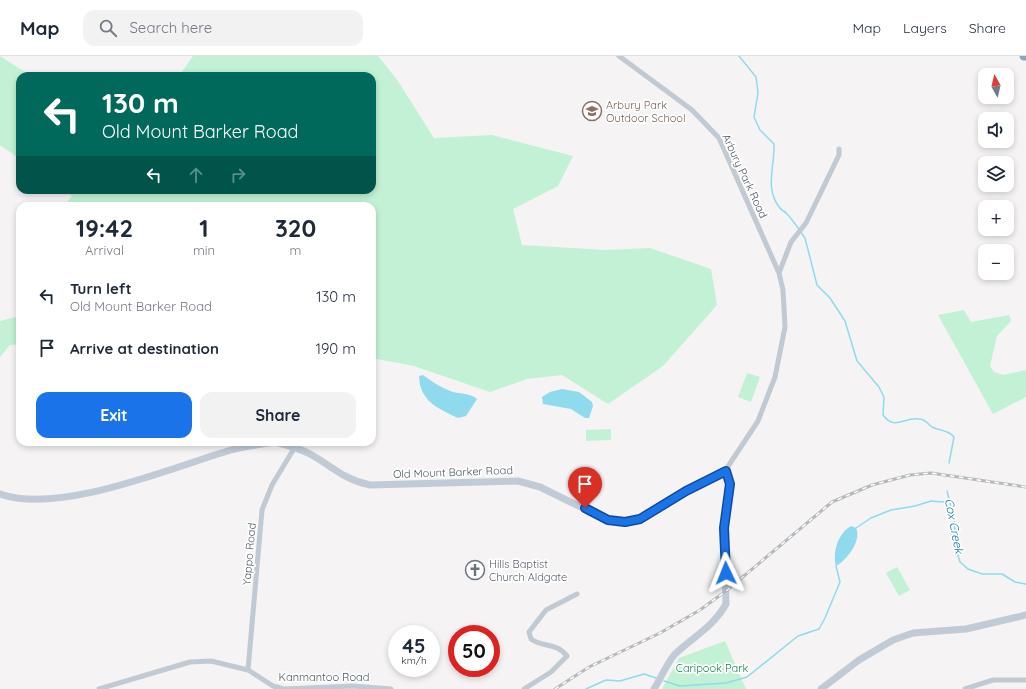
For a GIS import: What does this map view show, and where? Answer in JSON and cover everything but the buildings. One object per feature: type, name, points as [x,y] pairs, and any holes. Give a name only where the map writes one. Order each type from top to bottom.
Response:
[{"type":"main road","name":"Old Mount Barker Road","points":[[0,494],[47,500],[92,493],[233,450],[254,446]]},
{"type":"main road","name":"Old Mount Barker Road","points":[[291,446],[311,454],[353,482],[370,486],[518,481],[540,487],[608,520],[625,522],[640,519],[686,491],[726,471]]},
{"type":"main road","points":[[654,689],[674,655],[712,624],[726,604],[724,528],[730,484],[726,471]]},
{"type":"main road","points":[[821,689],[858,660],[893,640],[913,633],[966,629],[1026,615]]},
{"type":"street","name":"Arbury Park Road","points":[[619,56],[692,110],[719,138],[779,273]]},
{"type":"street","points":[[726,471],[758,421],[775,377],[785,327],[783,290],[779,273],[794,237],[806,223],[839,156],[839,149]]},
{"type":"street","name":"Yappo Road","points":[[248,670],[262,510],[272,485],[295,447]]},
{"type":"street","points":[[524,689],[550,672],[567,656],[562,650],[553,645],[537,643],[531,639],[529,632],[546,610],[577,594]]},
{"type":"street","name":"Kanmantoo Road","points":[[99,689],[190,662],[211,661],[248,670],[274,686],[284,689],[353,686],[391,689]]},
{"type":"street","points":[[966,689],[993,680],[1026,680]]},
{"type":"green space","points":[[0,56],[25,72],[16,72],[16,156],[0,145]]},
{"type":"green space","points":[[193,56],[378,56],[398,81],[434,138],[492,135],[573,156],[558,186],[513,209],[522,245],[606,250],[650,248],[711,269],[717,305],[663,366],[608,404],[562,375],[527,379],[490,392],[414,366],[376,359],[376,202],[67,202],[72,196],[69,194],[376,194],[376,72],[182,72]]},
{"type":"green space","points":[[964,310],[971,322],[1009,315],[1011,321],[997,336],[990,366],[994,372],[1003,375],[1026,370],[1026,397],[993,414],[938,315]]},
{"type":"green space","points":[[16,317],[16,344],[10,345],[0,357],[0,321]]},
{"type":"green space","points":[[747,373],[760,377],[751,402],[738,397]]},
{"type":"green space","points":[[611,429],[611,440],[586,441],[586,430]]},
{"type":"green space","points":[[897,567],[910,590],[899,596],[886,573]]},
{"type":"green space","name":"Caripook Park","points":[[725,641],[746,689],[662,689],[679,658]]},
{"type":"water","points":[[423,375],[445,389],[477,399],[466,416],[458,418],[431,403],[420,385],[419,376]]},
{"type":"water","points":[[562,389],[579,392],[592,402],[593,406],[589,418],[585,418],[571,409],[543,404],[542,397],[550,392]]},
{"type":"water","points":[[851,526],[856,528],[857,538],[855,544],[849,555],[836,566],[835,555],[839,538],[846,529]]},
{"type":"waterway","name":"Cox Creek","points":[[739,56],[756,77],[758,93],[754,117],[760,130],[774,144],[771,177],[772,193],[780,208],[799,229]]},
{"type":"waterway","name":"Cox Creek","points":[[801,232],[805,238],[817,285],[830,298],[845,321],[857,361],[879,387],[884,397],[883,415],[887,420],[895,423],[913,419],[921,419],[932,427],[952,435],[954,437],[949,463]]},
{"type":"waterway","name":"Cox Creek","points":[[947,491],[954,520],[956,549],[960,562],[968,569],[982,574],[1002,574],[1015,582],[1026,584]]},
{"type":"waterway","points":[[856,528],[871,518],[891,510],[915,506],[931,501],[943,502],[949,499]]},
{"type":"waterway","points":[[664,681],[680,686],[726,683],[747,677],[798,636],[819,629],[840,582],[836,566]]},
{"type":"waterway","points":[[586,689],[606,680],[620,681],[644,674],[656,678]]},
{"type":"railway","points":[[555,689],[589,667],[660,633],[700,610],[726,591],[832,502],[872,485],[910,475],[931,473],[1026,487]]},
{"type":"place","name":"Arbury Park Outdoor School","points":[[592,111]]},
{"type":"place","name":"Hills Baptist Church Aldgate","points":[[475,570]]},
{"type":"route","points":[[585,508],[608,520],[625,522],[640,519],[686,491],[726,471],[730,484],[724,528],[726,573]]}]
